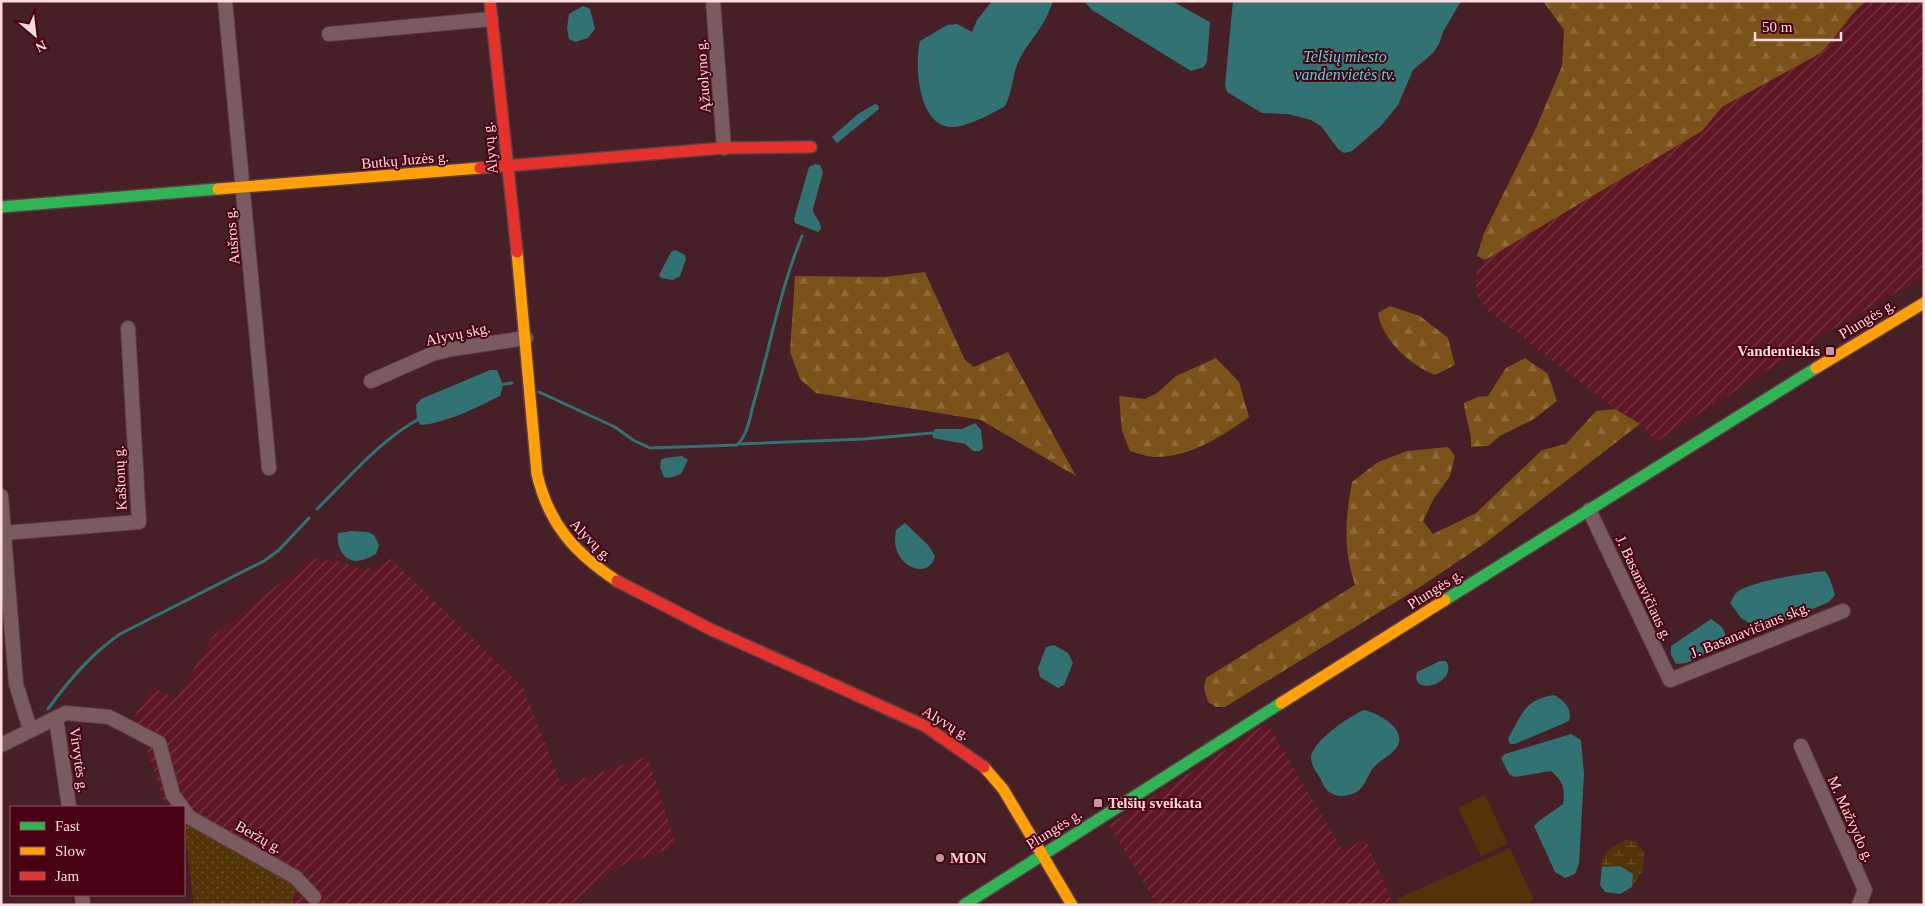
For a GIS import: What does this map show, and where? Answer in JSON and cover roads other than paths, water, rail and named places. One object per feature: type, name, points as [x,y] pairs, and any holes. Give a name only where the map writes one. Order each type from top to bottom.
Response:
[{"type":"street","name":"Aušros g.","points":[[225,1],[269,468]]},
{"type":"street","name":"Alyvų g.","points":[[490,1],[526,338],[533,431],[543,500],[557,526],[577,551],[604,574],[640,594],[941,735],[972,758],[997,782],[1043,853],[1072,905]]},
{"type":"street","name":"Ąžuolyno g.","points":[[713,1],[724,148]]},
{"type":"street","points":[[329,34],[492,19]]},
{"type":"street","name":"Butkų Juzės g.","points":[[1,207],[724,148],[811,147]]},
{"type":"street","name":"Plungės g.","points":[[964,905],[1043,853],[1589,510],[1924,303]]},
{"type":"street","name":"Kaštonų g.","points":[[4,533],[139,522],[128,328]]},
{"type":"street","name":"Alyvų skg.","points":[[371,381],[432,354],[452,349],[526,338]]},
{"type":"street","points":[[1,496],[16,684],[30,729]]},
{"type":"street","name":"J. Basanavičiaus g.","points":[[1589,510],[1670,680]]},
{"type":"street","name":"J. Basanavičiaus skg.","points":[[1670,680],[1843,610]]},
{"type":"street","name":"Beržų g.","points":[[1,745],[30,729],[66,713],[109,717],[159,742],[173,795],[181,806]]},
{"type":"street","name":"Virvytės g.","points":[[56,718],[69,806]]},
{"type":"street","name":"M. Mažvydo g.","points":[[1801,746],[1865,890],[1859,905]]},
{"type":"street","name":"Beržų g.","points":[[185,812],[189,817],[295,876],[314,897]]},
{"type":"water","points":[[992,1],[1053,1],[1042,24],[1020,58],[1005,106],[967,124],[955,127],[943,125],[933,118],[921,94],[918,65],[920,41],[947,25],[957,24],[972,32],[977,20]]},
{"type":"water","points":[[1084,1],[1172,1],[1210,22],[1207,61],[1204,67],[1191,71],[1092,10]]},
{"type":"water","name":"Telšių miesto vandenvietės tv.","points":[[1233,1],[1461,1],[1433,53],[1413,70],[1398,105],[1381,126],[1352,151],[1344,153],[1338,149],[1321,126],[1311,120],[1288,114],[1262,113],[1227,92],[1225,85]]},
{"type":"water","points":[[583,6],[590,9],[595,29],[588,38],[575,42],[569,39],[567,28],[569,14]]},
{"type":"water","points":[[875,104],[878,105],[879,109],[837,143],[832,137],[858,114]]},
{"type":"water","points":[[815,164],[820,165],[823,172],[813,209],[821,226],[818,232],[795,223],[794,219],[809,167]]},
{"type":"water","points":[[675,250],[685,255],[686,259],[680,276],[673,280],[661,278],[659,275],[671,252]]},
{"type":"water","points":[[490,370],[497,370],[503,385],[500,396],[462,414],[431,424],[421,425],[417,420],[416,405],[421,399]]},
{"type":"water","points":[[975,423],[981,430],[983,448],[980,451],[973,451],[965,444],[933,438],[932,433],[935,429],[962,429]]},
{"type":"water","points":[[682,456],[688,460],[681,474],[669,478],[664,477],[660,467],[661,460]]},
{"type":"water","points":[[905,523],[928,545],[935,556],[928,567],[917,569],[906,564],[901,559],[895,545],[896,530]]},
{"type":"water","points":[[352,531],[368,532],[374,535],[379,545],[376,554],[364,560],[356,561],[347,558],[339,547],[338,533]]},
{"type":"water","points":[[1825,571],[1830,579],[1835,595],[1829,602],[1761,631],[1741,618],[1730,603],[1736,593],[1753,585],[1779,578]]},
{"type":"water","points":[[1711,619],[1722,627],[1727,638],[1723,646],[1686,663],[1676,664],[1671,655],[1671,646]]},
{"type":"water","points":[[1054,645],[1068,653],[1073,663],[1064,685],[1058,688],[1040,677],[1038,668],[1046,647]]},
{"type":"water","points":[[1440,661],[1446,661],[1448,667],[1445,677],[1436,684],[1424,686],[1419,684],[1416,678],[1417,672]]},
{"type":"water","points":[[1554,695],[1567,705],[1570,713],[1569,721],[1515,744],[1510,744],[1508,738],[1525,709],[1536,700]]},
{"type":"water","points":[[1364,710],[1383,718],[1395,728],[1399,740],[1397,747],[1372,769],[1364,785],[1359,790],[1348,795],[1335,795],[1324,787],[1313,766],[1311,757],[1313,751],[1341,723]]},
{"type":"water","points":[[1571,734],[1581,740],[1584,774],[1579,864],[1575,874],[1565,878],[1555,872],[1534,826],[1563,804],[1564,790],[1561,782],[1551,771],[1515,777],[1509,774],[1501,758],[1505,754]]},
{"type":"water","points":[[1620,866],[1633,874],[1632,887],[1620,894],[1605,892],[1600,885],[1602,867]]},
{"type":"waterway","points":[[539,392],[615,427],[633,440],[650,448],[737,445],[744,436],[748,425],[781,297],[802,236]]},
{"type":"waterway","points":[[499,385],[512,383]]},
{"type":"waterway","points":[[317,509],[378,449],[419,419]]},
{"type":"waterway","points":[[738,444],[864,439],[932,433]]},
{"type":"waterway","points":[[48,709],[81,668],[109,642],[120,634],[264,561],[279,550],[309,518]]},
{"type":"place","name":"Vandentiekis","points":[[1830,351]]},
{"type":"place","name":"Telšių sveikata","points":[[1098,803]]},
{"type":"place","name":"MON","points":[[940,858]]}]
